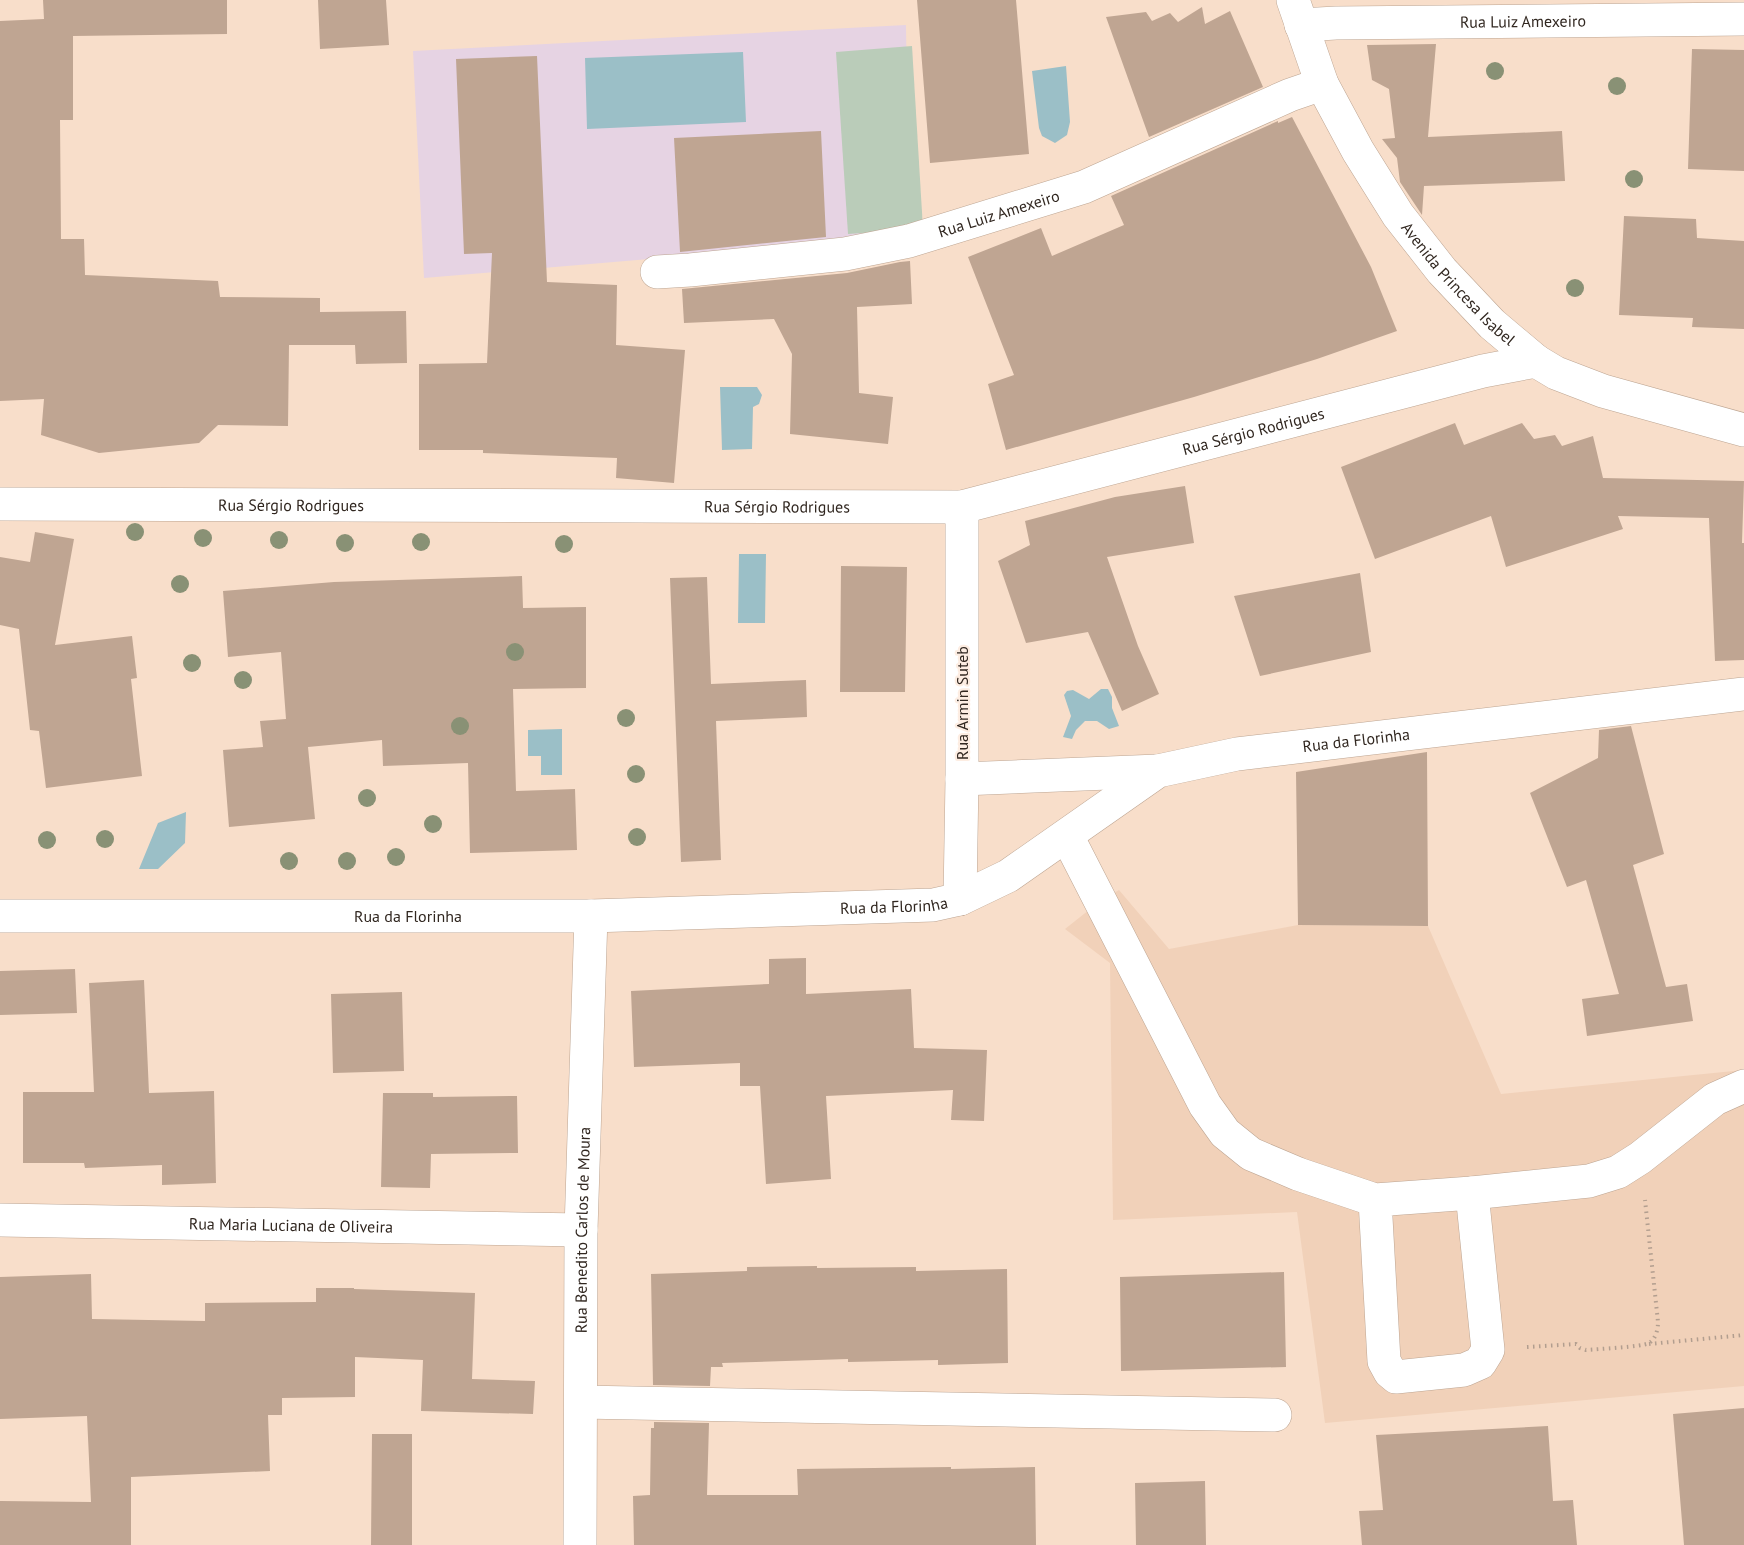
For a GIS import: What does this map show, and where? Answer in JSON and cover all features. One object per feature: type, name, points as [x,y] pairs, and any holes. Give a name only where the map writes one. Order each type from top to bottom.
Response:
[{"type":"street","name":"Rua Luiz Amexeiro","points":[[1297,12],[1336,23],[1744,19]]},
{"type":"street","name":"Avenida Princesa Isabel","points":[[1297,12],[1322,84],[1358,151],[1406,224],[1442,271],[1485,316],[1536,361],[1556,373],[1603,391],[1744,430]]},
{"type":"street","name":"Rua Luiz Amexeiro","points":[[657,272],[845,254],[909,241],[1084,187],[1290,95],[1322,84]]},
{"type":"street","name":"Rua Sérgio Rodrigues","points":[[0,504],[962,507],[1484,371],[1536,361]]},
{"type":"street","name":"Rua Armin Suteb","points":[[960,898],[962,507]]},
{"type":"street","name":"Rua da Florinha","points":[[0,916],[591,916],[933,904],[960,898],[1008,876],[1158,771],[1238,754],[1744,694]]},
{"type":"street","points":[[962,779],[1158,771]]},
{"type":"street","points":[[1067,836],[1205,1104],[1225,1133],[1251,1154],[1298,1174],[1375,1200],[1472,1193],[1589,1180],[1618,1172],[1640,1158],[1715,1099],[1744,1086]]},
{"type":"street","name":"Rua Benedito Carlos de Moura","points":[[580,1545],[582,1230],[591,916]]},
{"type":"street","points":[[1375,1200],[1384,1361],[1396,1377],[1464,1370],[1480,1363],[1488,1350],[1472,1193]]},
{"type":"street","name":"Rua Maria Luciana de Oliveira","points":[[0,1220],[582,1230]]},
{"type":"street","points":[[581,1402],[1275,1414]]},
{"type":"path","points":[[1640,1158],[1658,1322],[1658,1330],[1654,1339],[1646,1345]]},
{"type":"path","points":[[1488,1350],[1576,1344],[1586,1350],[1744,1335]]},
{"type":"shaded area","points":[[906,25],[909,237],[424,278],[413,51]]},
{"type":"shaded area","points":[[1119,890],[1169,949],[1298,925],[1428,926],[1501,1094],[1744,1070],[1744,1386],[1325,1423],[1297,1212],[1113,1220],[1110,963],[1065,929],[1099,902]]},
{"type":"green space","points":[[912,46],[923,229],[848,234],[836,52]]},
{"type":"water","points":[[743,52],[746,122],[587,129],[585,58]]},
{"type":"water","points":[[1066,66],[1070,122],[1067,135],[1055,143],[1042,136],[1039,128],[1032,71]]},
{"type":"water","points":[[720,387],[757,387],[762,395],[759,404],[753,407],[752,449],[722,450]]},
{"type":"water","points":[[739,554],[766,554],[765,623],[738,623]]},
{"type":"water","points":[[1101,689],[1108,689],[1112,697],[1112,708],[1119,726],[1109,729],[1097,721],[1085,721],[1076,730],[1072,739],[1063,737],[1071,716],[1064,695],[1067,691],[1073,690],[1089,699]]},
{"type":"water","points":[[562,729],[562,775],[541,775],[541,756],[528,756],[528,730]]},
{"type":"water","points":[[186,812],[185,843],[158,869],[139,869],[158,823]]},
{"type":"building","points":[[43,0],[227,0],[227,34],[73,36],[73,120],[60,120],[61,239],[84,239],[85,275],[218,281],[220,297],[320,298],[320,312],[406,311],[407,363],[356,364],[355,345],[289,345],[288,426],[218,425],[199,443],[99,453],[41,435],[44,399],[0,401],[0,21],[44,19]]},
{"type":"building","points":[[318,0],[386,0],[389,45],[320,49]]},
{"type":"building","points":[[917,0],[1016,0],[1029,154],[930,163]]},
{"type":"building","points":[[1202,7],[1205,24],[1230,11],[1263,87],[1149,137],[1106,17],[1146,12],[1152,21],[1170,13],[1178,22]]},
{"type":"building","points":[[1436,44],[1428,137],[1562,131],[1565,181],[1424,186],[1422,215],[1400,182],[1397,158],[1382,139],[1395,138],[1389,89],[1372,80],[1367,45]]},
{"type":"building","points":[[1692,49],[1744,50],[1744,171],[1688,169]]},
{"type":"building","points":[[537,56],[547,282],[617,285],[616,345],[685,350],[674,483],[616,478],[617,458],[483,453],[483,450],[419,450],[419,364],[487,363],[492,253],[464,254],[456,59]]},
{"type":"building","points":[[1292,117],[1371,267],[1397,331],[1317,359],[1194,397],[1006,450],[988,384],[1014,375],[968,257],[1041,228],[1052,256],[1124,225],[1111,196],[1278,121],[1278,123]]},
{"type":"building","points":[[821,131],[826,237],[680,252],[674,138]]},
{"type":"building","points":[[1624,216],[1696,219],[1697,238],[1744,241],[1744,329],[1692,327],[1693,318],[1619,315]]},
{"type":"building","points":[[910,261],[912,304],[857,307],[859,393],[893,397],[888,444],[790,434],[792,354],[774,319],[684,323],[682,289],[847,273]]},
{"type":"building","points":[[1455,423],[1464,445],[1522,423],[1534,439],[1555,435],[1562,446],[1593,436],[1603,478],[1744,481],[1742,543],[1744,543],[1744,660],[1715,661],[1709,518],[1618,516],[1623,529],[1506,567],[1491,516],[1375,559],[1341,467]]},
{"type":"building","points":[[1185,486],[1194,543],[1107,557],[1138,646],[1159,694],[1122,711],[1088,632],[1026,643],[998,561],[1030,545],[1025,521],[1115,497]]},
{"type":"building","points":[[35,532],[74,539],[55,645],[132,636],[137,678],[131,679],[142,776],[46,788],[39,731],[30,730],[19,629],[0,625],[0,557],[30,562]]},
{"type":"building","points":[[841,566],[907,567],[905,692],[840,692]]},
{"type":"building","points":[[1360,573],[1371,652],[1260,676],[1234,596]]},
{"type":"building","points":[[522,576],[523,608],[586,607],[586,688],[513,689],[516,791],[575,789],[577,850],[470,853],[468,763],[383,766],[382,740],[308,747],[315,819],[229,827],[223,750],[263,747],[260,721],[286,719],[281,652],[228,657],[223,591],[334,582]]},
{"type":"building","points":[[707,577],[711,684],[806,680],[807,717],[716,721],[721,860],[681,862],[670,578]]},
{"type":"building","points":[[1631,726],[1664,854],[1633,865],[1666,987],[1687,984],[1693,1021],[1587,1036],[1582,999],[1619,994],[1586,880],[1567,887],[1530,793],[1598,758],[1599,730]]},
{"type":"building","points":[[1427,752],[1428,926],[1298,925],[1296,772]]},
{"type":"building","points":[[806,958],[806,994],[911,989],[914,1048],[987,1050],[984,1121],[951,1120],[953,1090],[826,1096],[831,1179],[766,1184],[760,1086],[740,1086],[740,1063],[634,1067],[631,991],[769,984],[769,959]]},
{"type":"building","points":[[75,969],[77,1013],[0,1015],[0,971]]},
{"type":"building","points":[[144,980],[149,1093],[214,1091],[216,1183],[162,1185],[162,1165],[85,1168],[84,1163],[23,1163],[23,1092],[94,1092],[89,983]]},
{"type":"building","points":[[402,992],[404,1071],[333,1073],[331,994]]},
{"type":"building","points":[[383,1093],[433,1093],[433,1097],[517,1096],[518,1153],[431,1154],[430,1188],[381,1187]]},
{"type":"building","points":[[817,1266],[817,1268],[916,1267],[916,1271],[1007,1269],[1008,1363],[938,1365],[938,1360],[848,1362],[848,1359],[722,1363],[723,1367],[711,1367],[710,1386],[653,1385],[651,1274],[747,1271],[747,1267]]},
{"type":"building","points":[[1284,1272],[1286,1367],[1121,1371],[1120,1277]]},
{"type":"building","points":[[91,1274],[92,1319],[205,1321],[205,1303],[316,1302],[316,1288],[475,1293],[472,1379],[535,1381],[533,1414],[421,1411],[423,1360],[355,1357],[355,1397],[282,1398],[282,1415],[268,1415],[270,1471],[131,1477],[131,1545],[0,1545],[0,1501],[91,1502],[87,1416],[0,1419],[0,1277]]},
{"type":"building","points":[[1744,1408],[1744,1545],[1684,1545],[1673,1414]]},
{"type":"building","points":[[654,1422],[709,1423],[707,1495],[798,1495],[797,1469],[1035,1467],[1036,1545],[634,1545],[633,1496],[650,1495],[651,1428],[654,1428]]},
{"type":"building","points":[[1548,1426],[1553,1501],[1573,1500],[1577,1545],[1362,1545],[1359,1511],[1383,1510],[1376,1435]]},
{"type":"building","points":[[372,1434],[412,1434],[412,1545],[371,1545]]},
{"type":"building","points":[[1205,1481],[1206,1545],[1136,1545],[1135,1483]]}]
